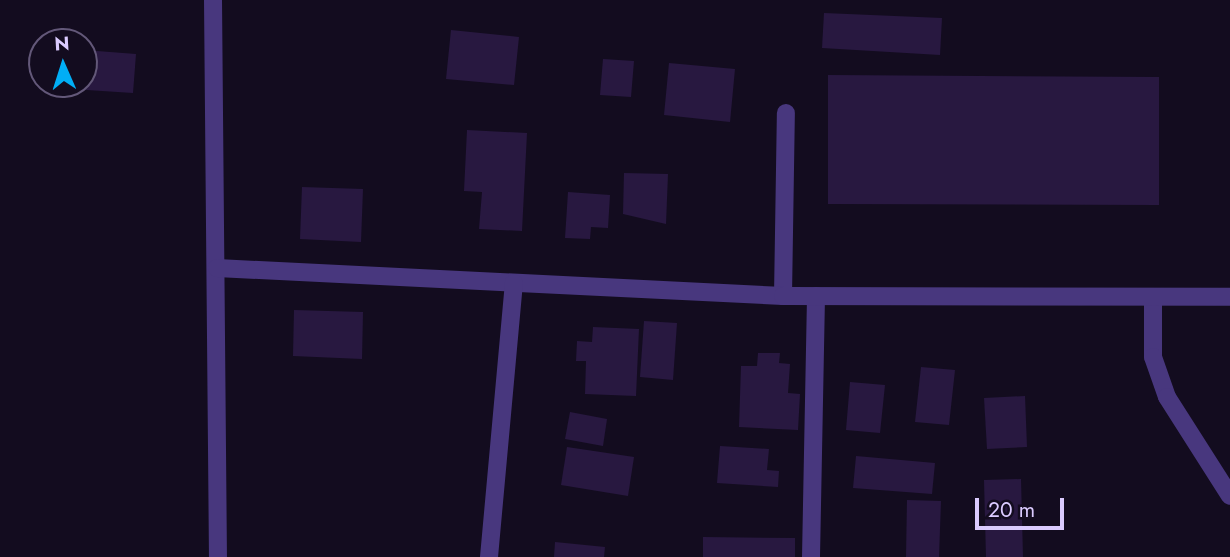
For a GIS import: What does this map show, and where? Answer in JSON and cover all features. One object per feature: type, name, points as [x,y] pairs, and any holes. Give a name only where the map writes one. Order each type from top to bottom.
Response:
[{"type":"street","points":[[213,0],[218,557]]},
{"type":"street","points":[[783,296],[786,113]]},
{"type":"street","points":[[216,268],[783,296],[1230,297]]},
{"type":"street","points":[[489,557],[514,283]]},
{"type":"street","points":[[811,557],[816,296]]},
{"type":"street","points":[[1153,297],[1153,357],[1167,397],[1230,496]]},
{"type":"building","points":[[824,13],[942,18],[940,55],[822,48]]},
{"type":"building","points":[[451,30],[519,37],[514,85],[446,79]]},
{"type":"building","points":[[98,51],[136,54],[133,93],[98,91]]},
{"type":"building","points":[[603,59],[634,61],[631,97],[600,95]]},
{"type":"building","points":[[669,63],[735,69],[730,122],[664,115]]},
{"type":"building","points":[[828,75],[1159,77],[1159,205],[828,204]]},
{"type":"building","points":[[467,130],[527,133],[522,231],[479,229],[482,192],[464,191]]},
{"type":"building","points":[[624,173],[668,174],[666,224],[623,214]]},
{"type":"building","points":[[302,187],[363,189],[361,242],[300,239]]},
{"type":"building","points":[[568,192],[610,195],[608,228],[591,227],[590,239],[565,238]]},
{"type":"building","points":[[294,310],[363,312],[362,359],[293,356]]},
{"type":"building","points":[[644,321],[677,323],[673,380],[640,377]]},
{"type":"building","points":[[593,327],[639,329],[636,396],[585,394],[586,361],[576,361],[577,341],[592,342]]},
{"type":"building","points":[[758,353],[780,353],[779,363],[790,364],[788,393],[800,394],[798,430],[739,427],[741,366],[757,366]]},
{"type":"building","points":[[921,367],[955,370],[949,425],[915,422]]},
{"type":"building","points":[[850,382],[885,385],[880,433],[846,430]]},
{"type":"building","points":[[1025,396],[1027,447],[987,449],[984,398]]},
{"type":"building","points":[[570,412],[607,419],[603,446],[565,439]]},
{"type":"building","points":[[720,446],[769,449],[767,470],[779,471],[778,487],[717,483]]},
{"type":"building","points":[[567,447],[634,457],[628,496],[561,485]]},
{"type":"building","points":[[856,456],[935,463],[932,494],[853,488]]},
{"type":"building","points":[[1021,479],[1023,557],[986,557],[984,480]]},
{"type":"building","points":[[907,500],[941,501],[939,557],[906,557]]},
{"type":"building","points":[[703,537],[795,538],[795,557],[703,557]]},
{"type":"building","points":[[555,542],[605,547],[604,557],[554,557]]}]
